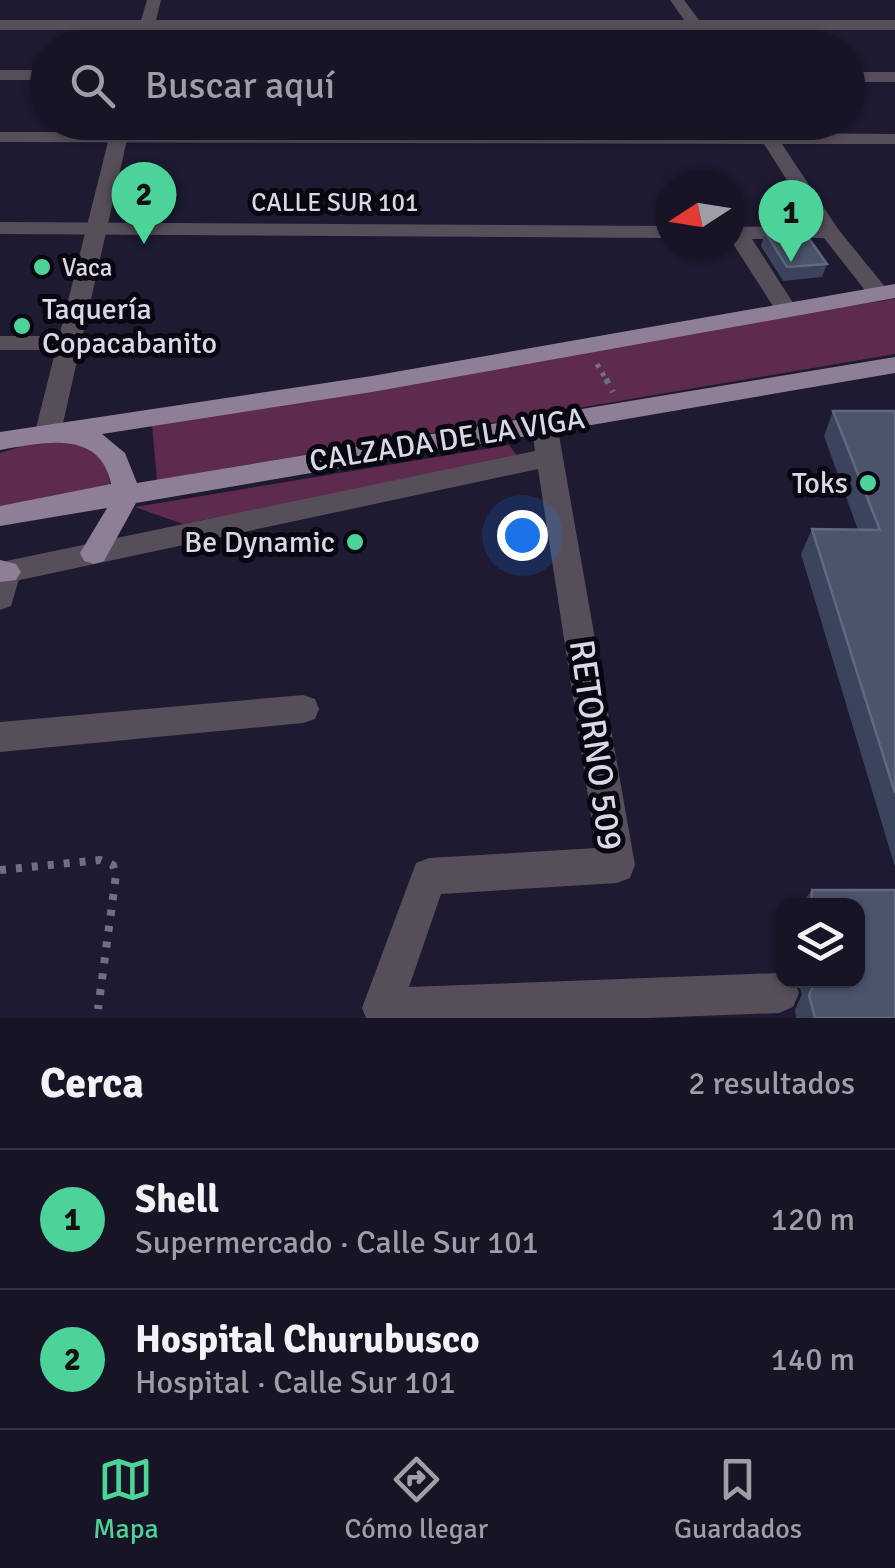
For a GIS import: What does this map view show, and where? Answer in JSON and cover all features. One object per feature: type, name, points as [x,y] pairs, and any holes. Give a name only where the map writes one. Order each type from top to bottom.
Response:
[{"type":"main road","points":[[0,441],[372,384],[887,292]]},
{"type":"main road","name":"CALZADA DE LA VIGA","points":[[0,516],[123,495],[547,440],[623,410],[895,365]]},
{"type":"main road","points":[[48,432],[81,435],[116,455],[123,495],[120,511],[94,553]]},
{"type":"street","points":[[145,30],[154,0]]},
{"type":"street","points":[[677,0],[697,30]]},
{"type":"street","points":[[0,25],[895,26]]},
{"type":"street","points":[[0,75],[30,75]]},
{"type":"street","points":[[865,77],[895,77]]},
{"type":"street","points":[[0,137],[30,135]]},
{"type":"street","points":[[865,137],[895,139]]},
{"type":"street","points":[[48,432],[118,140]]},
{"type":"street","points":[[770,140],[830,232],[887,292]]},
{"type":"street","name":"CALLE SUR 101","points":[[0,228],[655,232]]},
{"type":"street","points":[[745,233],[830,232]]},
{"type":"street","points":[[745,249],[786,310]]},
{"type":"street","points":[[0,342],[68,343]]},
{"type":"street","name":"CALZADA DE LA VIGA","points":[[2,578],[547,440]]},
{"type":"street","name":"RETORNO 509","points":[[547,440],[617,865],[429,876],[382,1008],[591,1009]]},
{"type":"street","points":[[0,737],[304,709]]},
{"type":"street","points":[[591,1009],[779,992]]},
{"type":"path","points":[[586,345],[623,410]]},
{"type":"path","points":[[0,870],[100,860],[112,864],[116,875],[98,1009]]},
{"type":"shaded area","points":[[895,299],[895,354],[157,480],[151,414]]},
{"type":"shaded area","points":[[76,441],[101,460],[108,472],[110,489],[0,507],[0,453],[30,444]]},
{"type":"shaded area","points":[[509,445],[518,457],[183,524],[135,507]]},
{"type":"building","points":[[803,230],[827,264],[787,267],[765,232]]},
{"type":"building","points":[[833,411],[895,411],[895,793],[812,529],[880,530]]},
{"type":"building","points":[[812,890],[895,890],[895,1018],[815,1018],[809,995],[812,988],[865,988],[865,898],[812,898]]},
{"type":"place","name":"Hospital Churubusco","points":[[144,244]]},
{"type":"place","name":"Shell","points":[[791,262]]},
{"type":"place","name":"Vaca","points":[[42,267]]},
{"type":"place","name":"Taquería Copacabanito","points":[[22,326]]},
{"type":"place","name":"Toks","points":[[868,483]]},
{"type":"place","name":"Be Dynamic","points":[[355,542]]}]
